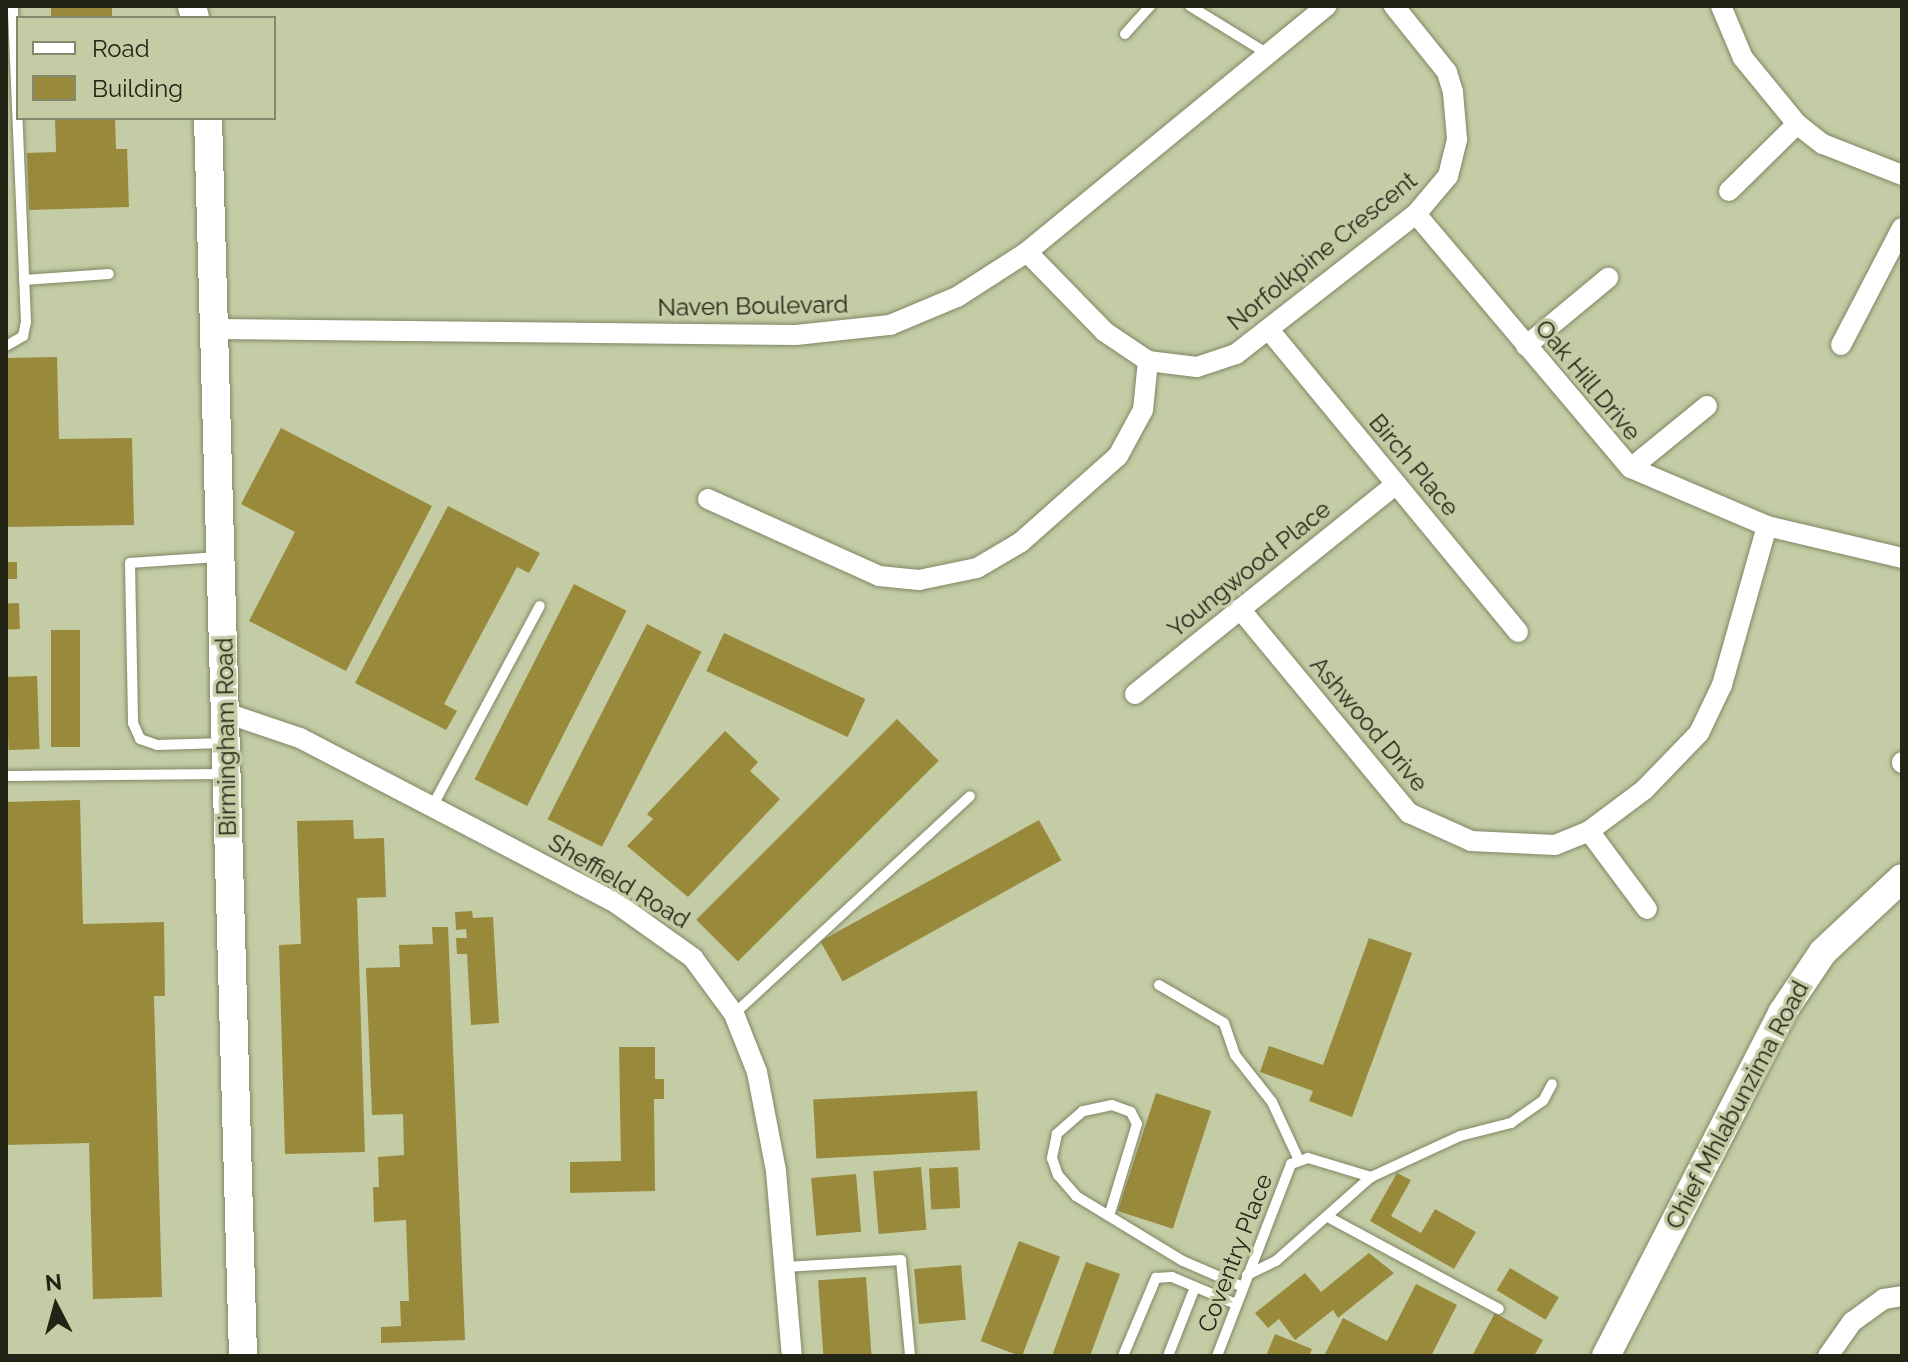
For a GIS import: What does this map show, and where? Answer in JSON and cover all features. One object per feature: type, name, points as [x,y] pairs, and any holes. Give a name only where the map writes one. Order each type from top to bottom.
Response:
[{"type":"street","name":"Naven Boulevard","points":[[217,329],[827,334],[919,316],[1027,252],[1327,6]]},
{"type":"street","name":"Norfolkpine Crescent","points":[[1027,252],[1105,332],[1148,361],[1180,367],[1217,362],[1270,331],[1416,214],[1448,176],[1457,115],[1447,72],[1394,6]]},
{"type":"street","points":[[1721,6],[1743,58],[1797,124],[1846,155],[1902,175]]},
{"type":"street","name":"Birmingham Road","points":[[208,120],[217,329],[243,1356]]},
{"type":"street","points":[[1729,191],[1797,124]]},
{"type":"street","name":"Oak Hill Drive","points":[[1416,214],[1631,468],[1767,526],[1902,558]]},
{"type":"street","points":[[1841,345],[1902,228]]},
{"type":"street","points":[[1526,346],[1608,278]]},
{"type":"street","name":"Birch Place","points":[[1270,331],[1518,632]]},
{"type":"street","points":[[708,499],[879,576],[919,580],[969,571],[1021,542],[1118,456],[1143,410],[1148,361]]},
{"type":"street","points":[[1631,468],[1707,406]]},
{"type":"street","name":"Youngwood Place","points":[[1135,694],[1396,484]]},
{"type":"street","name":"Ashwood Drive","points":[[1240,609],[1393,798],[1425,825],[1517,848],[1555,845],[1589,831],[1654,781],[1711,714],[1767,526]]},
{"type":"street","name":"Sheffield Road","points":[[226,713],[300,738],[672,938],[734,1014],[766,1109],[792,1356]]},
{"type":"street","points":[[1589,831],[1647,909]]},
{"type":"street","name":"Chief Mhlabunzima Road","points":[[1606,1356],[1782,1013],[1823,952],[1902,878]]},
{"type":"street","points":[[1828,1356],[1852,1322],[1884,1299],[1902,1296]]},
{"type":"lane","points":[[13,6],[16,85]]},
{"type":"lane","points":[[1125,34],[1150,6]]},
{"type":"lane","points":[[1190,6],[1268,54]]},
{"type":"lane","points":[[6,346],[25,329],[17,120]]},
{"type":"lane","points":[[6,191],[20,190]]},
{"type":"lane","points":[[24,280],[109,274]]},
{"type":"lane","points":[[222,556],[138,559],[128,570],[136,734],[157,745],[226,743]]},
{"type":"lane","points":[[432,807],[540,606]]},
{"type":"lane","points":[[6,776],[227,774]]},
{"type":"lane","points":[[734,1014],[970,796]]},
{"type":"lane","points":[[1159,985],[1224,1023],[1235,1055],[1272,1102],[1294,1161],[1371,1177]]},
{"type":"lane","points":[[1247,1275],[1276,1261],[1371,1177],[1460,1136],[1511,1123],[1543,1101],[1552,1084]]},
{"type":"lane","points":[[1109,1216],[1137,1124],[1126,1109],[1112,1105],[1071,1118],[1057,1134],[1052,1158],[1070,1191],[1109,1216],[1211,1276],[1243,1287]]},
{"type":"lane","name":"Coventry Place","points":[[1217,1356],[1294,1161]]},
{"type":"lane","points":[[1328,1217],[1499,1309]]},
{"type":"lane","points":[[785,1267],[901,1260],[910,1356]]},
{"type":"lane","points":[[1123,1356],[1153,1281],[1166,1276],[1236,1304]]},
{"type":"lane","points":[[1168,1356],[1195,1287]]},
{"type":"building","points":[[51,6],[112,6],[112,16],[51,16]]},
{"type":"building","points":[[55,120],[115,120],[116,149],[127,149],[129,207],[29,210],[27,153],[56,152]]},
{"type":"building","points":[[57,357],[59,439],[132,438],[134,525],[6,527],[6,358]]},
{"type":"building","points":[[281,428],[432,506],[346,671],[249,621],[295,532],[241,504]]},
{"type":"building","points":[[448,506],[540,553],[529,573],[517,567],[444,704],[457,711],[446,730],[355,683]]},
{"type":"building","points":[[6,562],[17,562],[17,579],[6,579]]},
{"type":"building","points":[[574,584],[627,611],[527,806],[475,779]]},
{"type":"building","points":[[6,603],[19,603],[20,629],[7,629]]},
{"type":"building","points":[[647,624],[701,652],[602,847],[548,819]]},
{"type":"building","points":[[51,630],[80,630],[80,747],[51,747]]},
{"type":"building","points":[[724,633],[865,699],[848,737],[706,671]]},
{"type":"building","points":[[37,676],[40,749],[9,750],[6,677]]},
{"type":"building","points":[[897,719],[939,761],[738,962],[696,920]]},
{"type":"building","points":[[725,731],[758,762],[750,771],[780,799],[688,897],[627,846],[653,819],[647,814]]},
{"type":"building","points":[[80,800],[83,924],[164,922],[165,996],[154,996],[162,1297],[93,1299],[89,1143],[6,1145],[6,802]]},
{"type":"building","points":[[353,820],[354,839],[384,838],[386,897],[357,898],[365,1152],[285,1154],[279,945],[301,944],[297,821]]},
{"type":"building","points":[[1039,820],[1061,860],[843,981],[820,941]]},
{"type":"building","points":[[472,911],[473,918],[493,917],[499,1023],[471,1025],[467,954],[457,954],[456,938],[467,938],[466,929],[456,930],[455,912]]},
{"type":"building","points":[[432,927],[448,927],[465,1340],[381,1343],[381,1327],[401,1326],[400,1301],[409,1301],[406,1220],[374,1222],[373,1187],[379,1187],[378,1157],[404,1155],[403,1114],[372,1115],[366,968],[400,967],[399,945],[433,944]]},
{"type":"building","points":[[1369,938],[1412,953],[1352,1117],[1309,1101],[1313,1091],[1260,1072],[1269,1046],[1323,1065]]},
{"type":"building","points":[[619,1047],[655,1047],[655,1079],[664,1079],[664,1099],[654,1099],[655,1191],[570,1193],[570,1162],[621,1161]]},
{"type":"building","points":[[977,1091],[980,1150],[816,1159],[813,1100]]},
{"type":"building","points":[[1156,1093],[1211,1111],[1173,1229],[1118,1211]]},
{"type":"building","points":[[921,1167],[926,1230],[879,1234],[873,1171]]},
{"type":"building","points":[[958,1167],[960,1208],[931,1209],[929,1169]]},
{"type":"building","points":[[1397,1173],[1411,1180],[1391,1216],[1421,1233],[1435,1209],[1476,1232],[1454,1269],[1370,1221]]},
{"type":"building","points":[[856,1174],[861,1232],[816,1236],[811,1178]]},
{"type":"building","points":[[1019,1241],[1060,1257],[1022,1356],[981,1341]]},
{"type":"building","points":[[1369,1253],[1394,1273],[1338,1318],[1333,1310],[1295,1340],[1279,1319],[1268,1328],[1255,1313],[1305,1273],[1321,1292]]},
{"type":"building","points":[[1086,1262],[1120,1274],[1090,1356],[1052,1356]]},
{"type":"building","points":[[961,1265],[966,1320],[919,1324],[914,1269]]},
{"type":"building","points":[[1510,1268],[1559,1297],[1545,1320],[1497,1290]]},
{"type":"building","points":[[866,1277],[872,1356],[823,1356],[818,1280]]},
{"type":"building","points":[[1416,1284],[1457,1305],[1431,1356],[1324,1356],[1343,1318],[1387,1341]]},
{"type":"building","points":[[1495,1313],[1543,1340],[1534,1356],[1472,1356]]},
{"type":"building","points":[[1275,1334],[1312,1349],[1309,1356],[1266,1356]]}]
